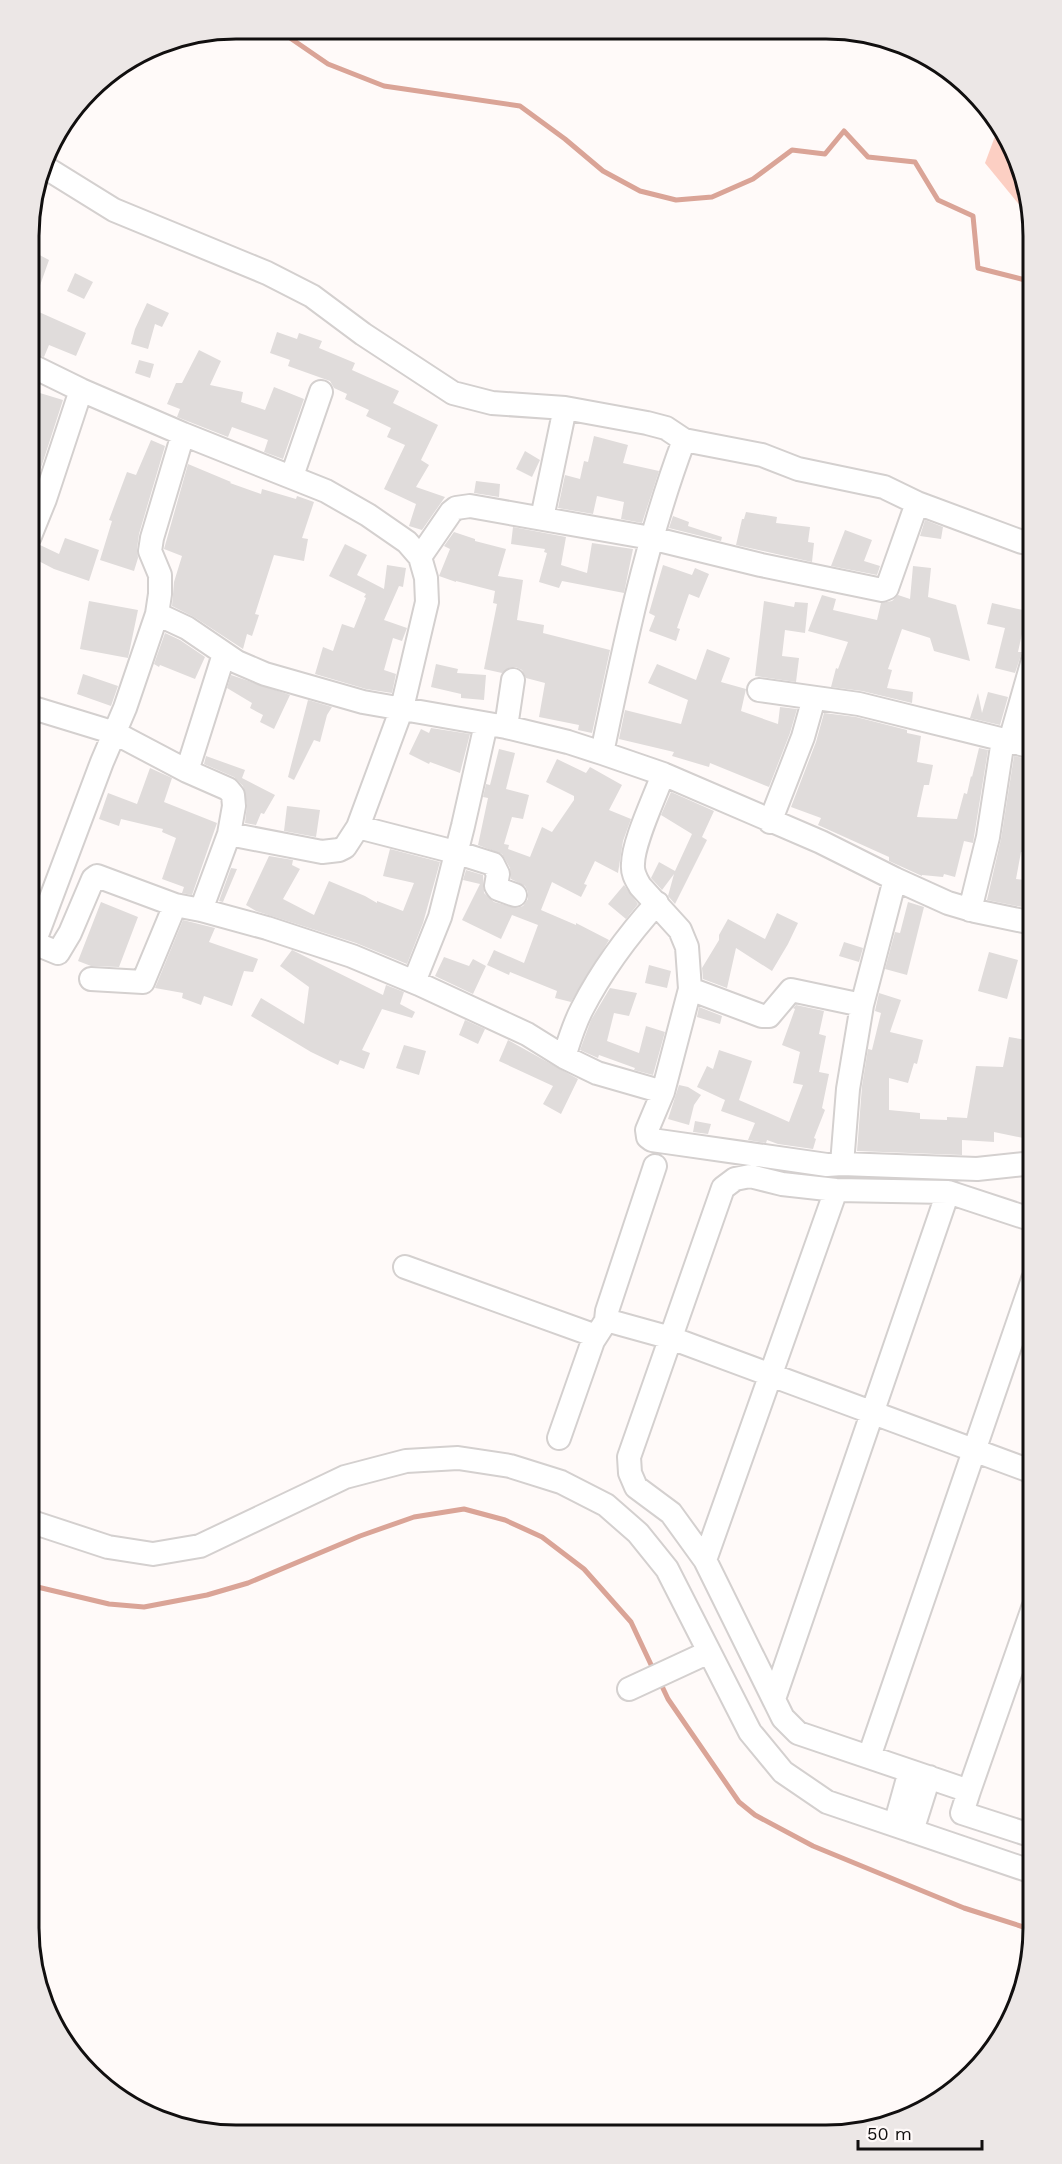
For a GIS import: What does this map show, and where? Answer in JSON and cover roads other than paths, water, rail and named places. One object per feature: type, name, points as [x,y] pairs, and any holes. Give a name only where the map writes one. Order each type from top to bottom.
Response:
[{"type":"street","points":[[51,171],[114,210],[267,273],[312,296],[363,334],[453,393],[492,403],[565,408],[647,423],[666,428],[684,440],[762,455],[798,469],[884,487],[917,503],[1023,542]]},
{"type":"street","points":[[39,369],[183,434],[326,491],[368,515],[407,542],[420,557],[426,578],[427,602],[402,708],[358,827],[345,847],[331,852],[309,850],[229,834]]},
{"type":"street","points":[[39,514],[81,390]]},
{"type":"street","points":[[291,476],[321,392]]},
{"type":"street","points":[[542,518],[565,408]]},
{"type":"street","points":[[39,923],[102,762],[116,733],[157,614],[160,575],[150,551],[183,434]]},
{"type":"street","points":[[602,753],[626,638],[651,538],[684,440]]},
{"type":"street","points":[[420,557],[456,508],[470,506],[651,538],[761,565],[885,589],[894,573],[917,503]]},
{"type":"street","points":[[157,614],[187,628],[224,654],[265,674],[363,702],[496,725],[568,742],[602,753],[663,774],[821,842],[948,903],[1023,921]]},
{"type":"street","points":[[187,771],[224,654]]},
{"type":"street","points":[[414,982],[440,917],[463,826],[513,680]]},
{"type":"street","points":[[759,690],[859,704],[1023,745]]},
{"type":"street","points":[[970,910],[988,837],[1007,741],[1023,691]]},
{"type":"street","points":[[770,822],[803,737],[814,698]]},
{"type":"street","points":[[39,710],[116,733],[187,771],[228,789],[233,795],[234,806],[229,834],[201,910]]},
{"type":"street","points":[[663,774],[634,852],[632,866],[635,878],[680,930],[687,947],[690,989],[663,1092],[646,1134],[652,1140],[811,1164],[977,1168],[1023,1164]]},
{"type":"street","points":[[358,827],[493,864],[498,874],[496,886],[498,889],[515,895]]},
{"type":"street","points":[[39,944],[58,953],[70,933],[95,877],[101,877],[175,905],[201,910],[303,939],[414,982],[527,1034],[564,1057],[597,1073],[663,1092]]},
{"type":"street","points":[[842,1164],[848,1089],[862,1005],[895,879]]},
{"type":"street","points":[[564,1057],[581,1010],[600,977],[626,938],[657,903]]},
{"type":"street","points":[[91,979],[143,982],[175,905]]},
{"type":"street","points":[[690,989],[762,1016],[769,1016],[791,990],[862,1005]]},
{"type":"street","points":[[559,1438],[607,1311],[655,1166]]},
{"type":"street","points":[[969,1791],[798,1733],[783,1718],[705,1560],[671,1513],[636,1487],[630,1473],[629,1457],[723,1188],[735,1179],[750,1176],[782,1184],[836,1190],[948,1192],[1023,1217]]},
{"type":"street","points":[[705,1560],[836,1190]]},
{"type":"street","points":[[774,1699],[948,1192]]},
{"type":"street","points":[[405,1267],[601,1328],[671,1338],[1023,1468]]},
{"type":"street","points":[[869,1757],[1023,1308]]},
{"type":"street","points":[[39,1524],[108,1548],[153,1554],[200,1546],[345,1477],[406,1461],[458,1458],[510,1466],[561,1482],[606,1505],[638,1533],[667,1569],[750,1732],[783,1772],[827,1802],[1023,1869]]},
{"type":"street","points":[[1023,1637],[962,1813],[1023,1833]]},
{"type":"street","points":[[629,1689],[710,1652]]},
{"type":"street","points":[[903,1828],[920,1774]]},
{"type":"waterway","points":[[292,39],[328,64],[384,86],[520,106],[603,171],[640,191],[676,200],[712,197],[753,179],[792,150],[825,154],[844,131],[868,157],[915,162],[938,200],[973,216],[978,268],[1023,279]]},
{"type":"waterway","points":[[39,1587],[109,1604],[144,1607],[207,1595],[248,1583],[360,1536],[414,1517],[464,1509],[505,1520],[542,1537],[584,1569],[631,1622],[654,1671]]},
{"type":"waterway","points":[[660,1682],[668,1699],[739,1802],[755,1815],[813,1846],[964,1908],[1023,1927]]}]
